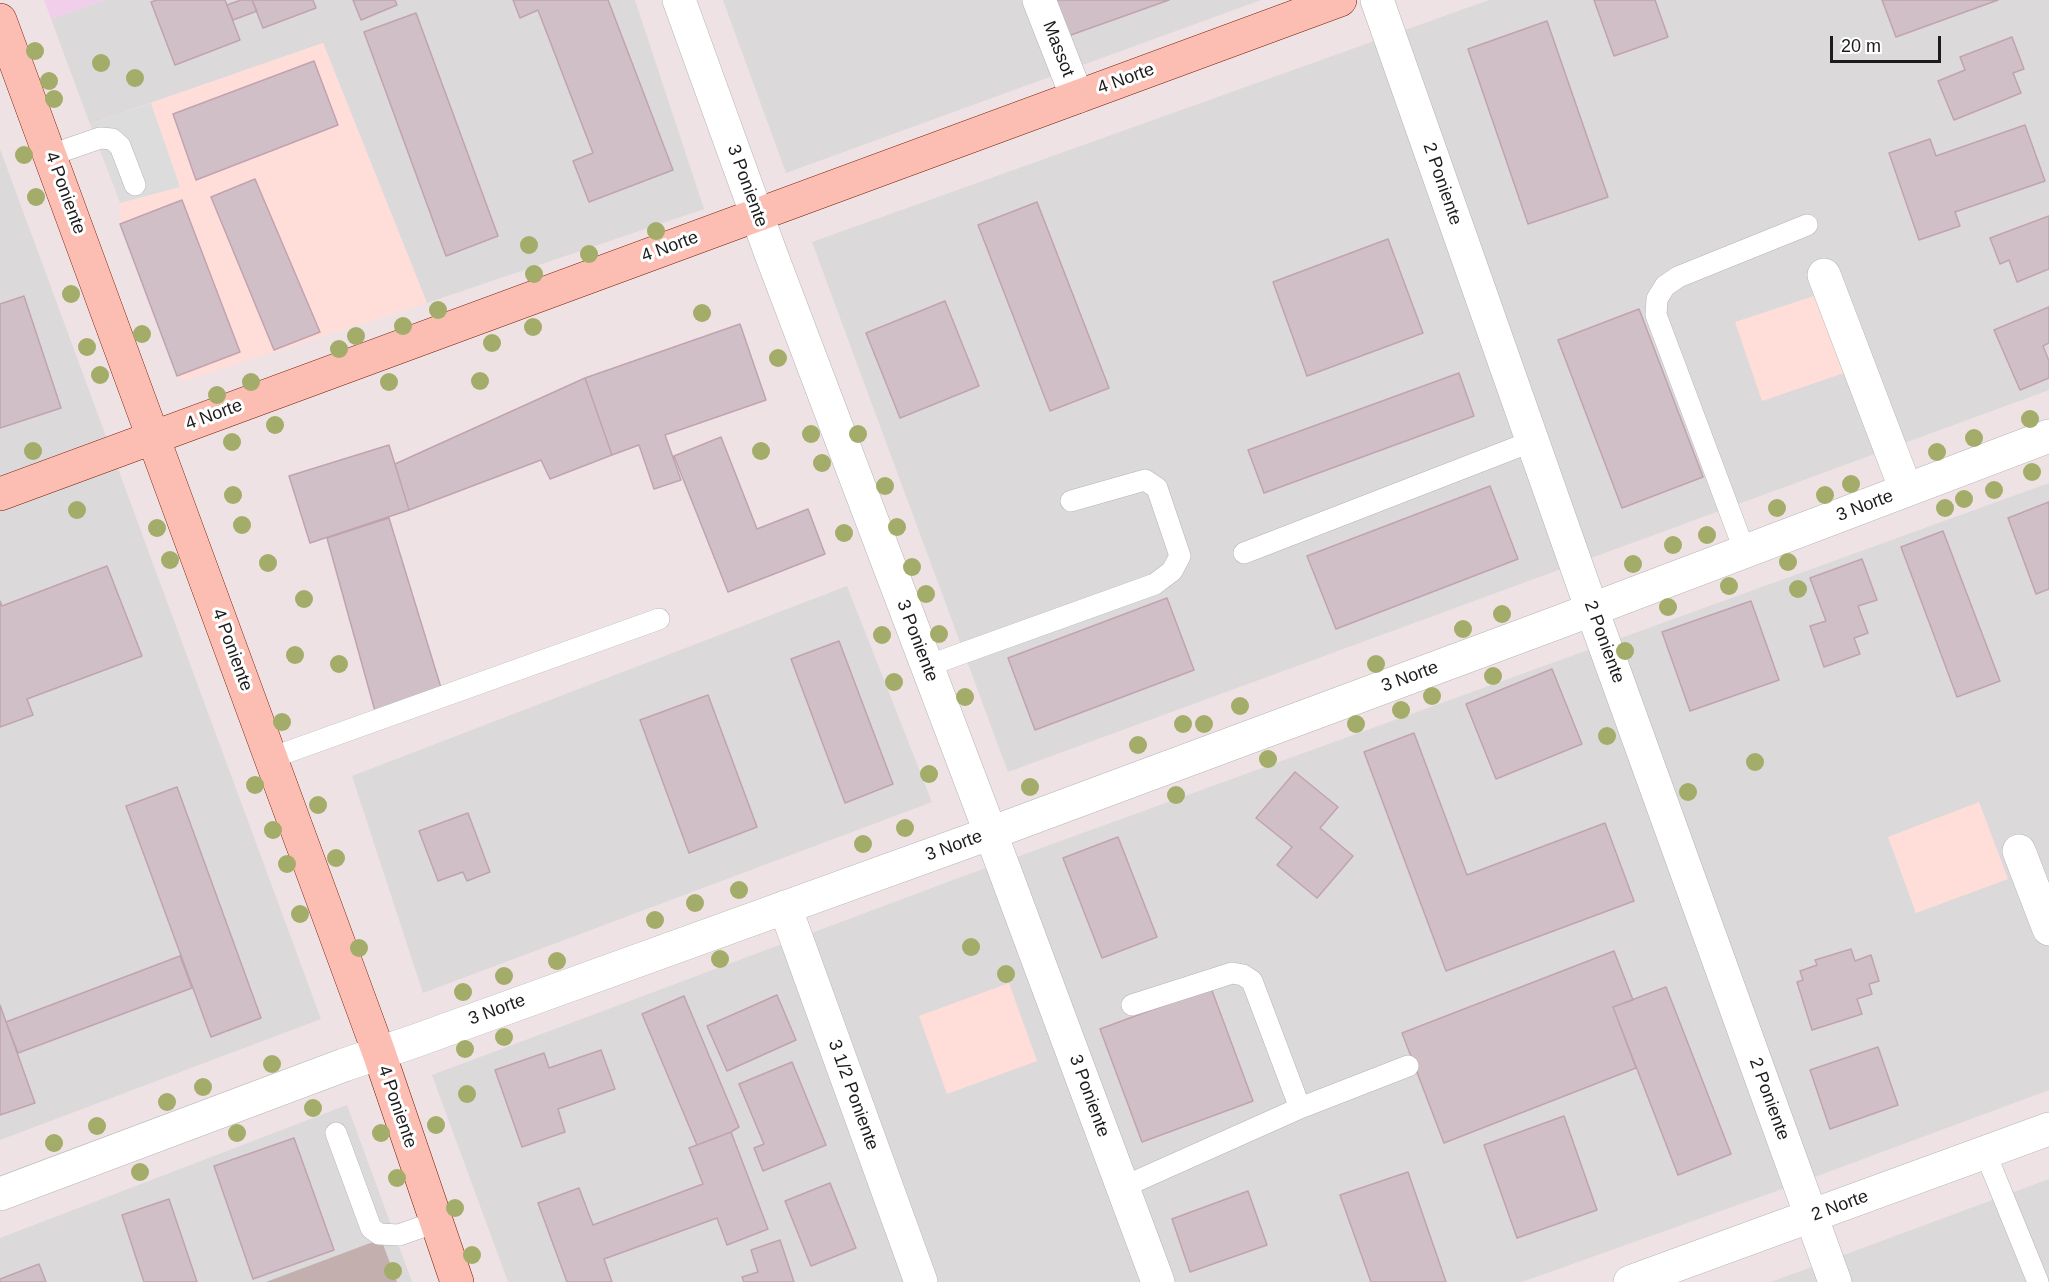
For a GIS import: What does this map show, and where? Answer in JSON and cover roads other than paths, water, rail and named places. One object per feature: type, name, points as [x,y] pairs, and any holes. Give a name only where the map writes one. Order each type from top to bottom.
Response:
[{"type":"street","name":"3 Poniente","points":[[680,0],[757,215],[1158,1282]]},
{"type":"street","name":"Massot","points":[[1039,0],[1077,97]]},
{"type":"street","name":"4 Norte","points":[[0,494],[1340,0]]},
{"type":"street","name":"2 Poniente","points":[[1377,0],[1592,609],[1835,1282]]},
{"type":"street","name":"4 Poniente","points":[[0,20],[379,1053],[457,1282]]},
{"type":"street","name":"3 Norte","points":[[1824,275],[1906,490]]},
{"type":"street","name":"3 Norte","points":[[0,1194],[379,1053],[991,833],[1745,552],[2049,436]]},
{"type":"street","points":[[2019,851],[2049,929]]},
{"type":"street","name":"3 1/2 Poniente","points":[[785,907],[921,1282]]},
{"type":"street","name":"2 Norte","points":[[1630,1282],[2049,1129]]},
{"type":"lane","points":[[51,155],[100,138],[112,139],[120,146],[135,185]]},
{"type":"lane","points":[[1745,552],[1656,315],[1657,299],[1665,286],[1678,277],[1807,225]]},
{"type":"lane","points":[[1244,553],[1533,441]]},
{"type":"lane","points":[[927,666],[1155,584],[1172,571],[1180,556],[1157,488],[1146,480],[1071,501]]},
{"type":"lane","points":[[271,758],[659,619]]},
{"type":"lane","points":[[1132,1005],[1232,973],[1243,975],[1252,981],[1300,1108]]},
{"type":"lane","points":[[1123,1187],[1300,1108],[1408,1066]]},
{"type":"lane","points":[[336,1133],[371,1228],[379,1234],[399,1235],[435,1222]]},
{"type":"lane","points":[[1985,1152],[2038,1282]]}]
